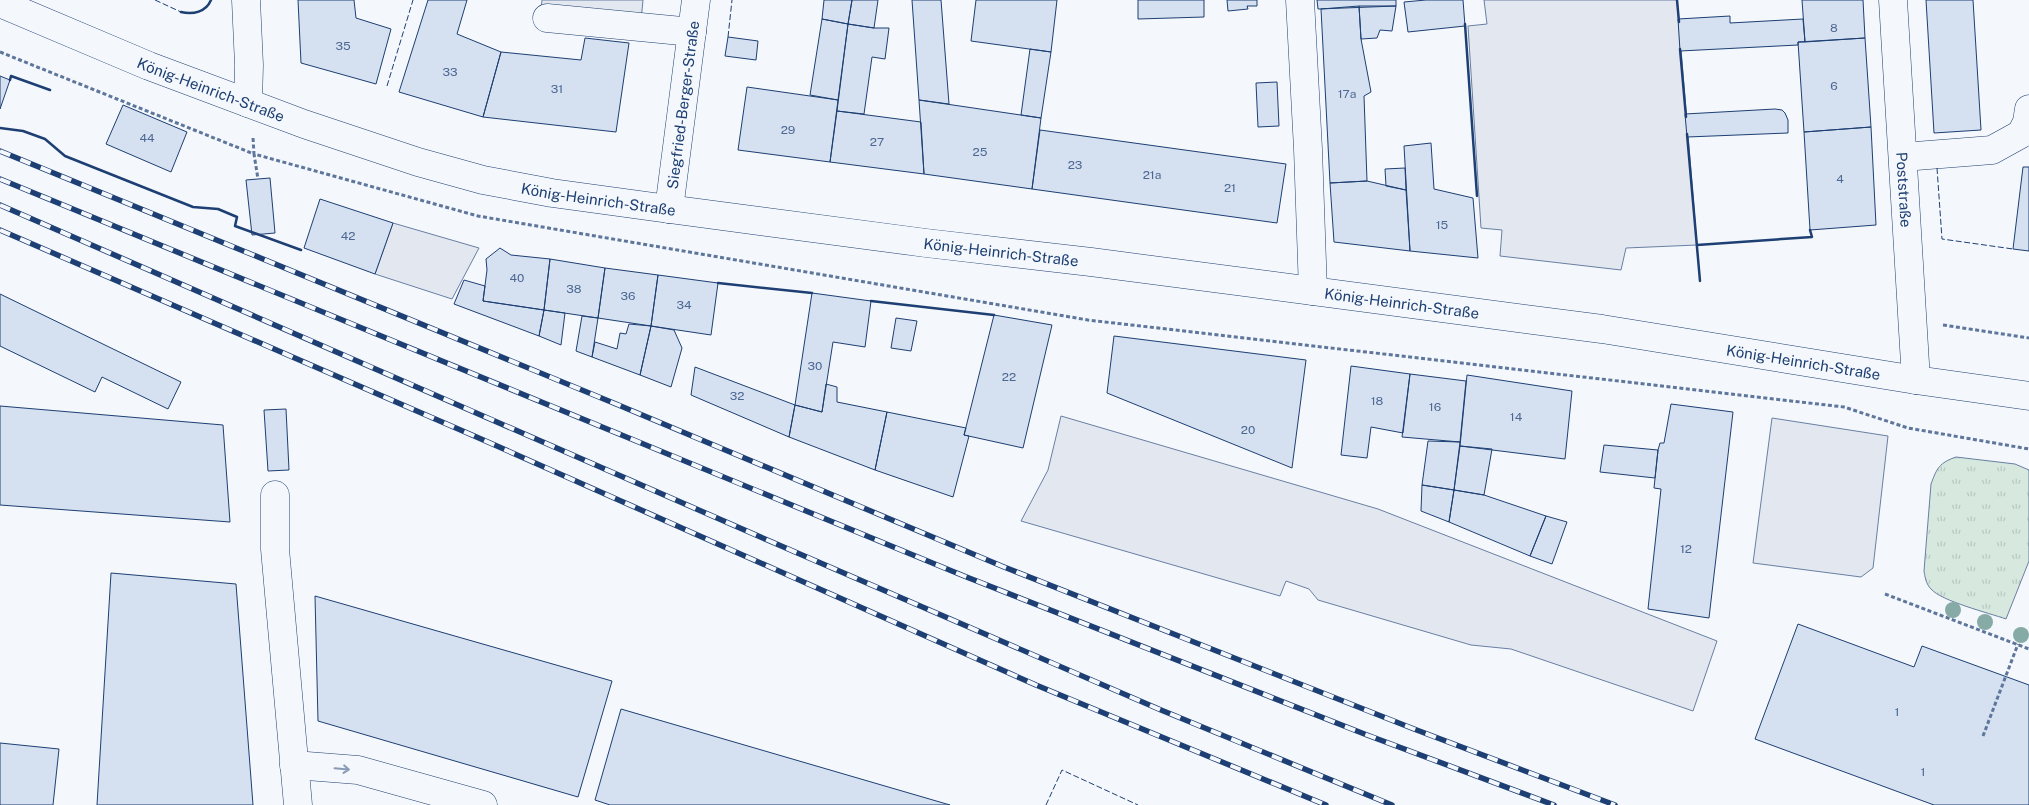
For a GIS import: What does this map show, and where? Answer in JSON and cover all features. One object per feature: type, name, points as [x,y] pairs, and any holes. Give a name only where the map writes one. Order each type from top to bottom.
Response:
[{"type":"main road","points":[[246,0],[249,65],[248,103]]},
{"type":"main road","name":"Siegfried-Berger-Straße","points":[[669,209],[696,0]]},
{"type":"main road","points":[[1300,0],[1313,291]]},
{"type":"main road","name":"Poststraße","points":[[1893,0],[1916,380]]},
{"type":"main road","name":"König-Heinrich-Straße","points":[[0,3],[149,66],[248,103],[418,162],[482,180],[552,193],[669,209],[1602,329],[1916,380],[2029,396]]},
{"type":"main road","points":[[547,18],[692,32]]},
{"type":"main road","points":[[1903,157],[1992,150],[2021,134],[2027,122],[2029,109]]},
{"type":"main road","points":[[275,495],[275,549],[298,805]]},
{"type":"main road","points":[[294,765],[358,770],[483,805]]},
{"type":"path","points":[[0,52],[254,154],[478,216],[1088,320],[1844,407],[1908,428],[2029,449]]},
{"type":"path","points":[[248,103],[258,179]]},
{"type":"path","points":[[1913,320],[2029,338]]},
{"type":"path","points":[[1885,594],[2029,649]]},
{"type":"path","points":[[1983,736],[2018,644]]},
{"type":"green space","points":[[1956,457],[2015,464],[2029,470],[2029,561],[2006,619],[1945,598],[1931,589],[1926,580],[1924,571],[1931,484],[1939,467]]},
{"type":"shaded area","points":[[542,0],[643,0],[641,21],[541,10]]},
{"type":"shaded area","points":[[1484,0],[1677,0],[1697,245],[1626,248],[1621,270],[1500,256],[1502,230],[1481,228],[1468,26],[1487,24]]},
{"type":"shaded area","points":[[393,223],[479,248],[452,299],[375,274]]},
{"type":"shaded area","points":[[1061,416],[1378,509],[1717,641],[1693,711],[1511,649],[1471,645],[1318,600],[1309,589],[1286,581],[1280,596],[1021,521],[1048,470]]},
{"type":"shaded area","points":[[1772,418],[1888,436],[1873,568],[1861,577],[1753,563]]},
{"type":"building","points":[[298,0],[354,0],[356,18],[391,29],[376,84],[301,63]]},
{"type":"building","points":[[428,0],[467,0],[457,34],[501,52],[483,117],[399,92]]},
{"type":"building","points":[[824,0],[852,0],[848,24],[822,19]]},
{"type":"building","points":[[852,0],[878,0],[874,28],[848,24]]},
{"type":"building","points":[[912,0],[941,0],[949,104],[919,100]]},
{"type":"building","points":[[976,0],[1057,0],[1051,52],[971,41]]},
{"type":"building","points":[[1138,0],[1204,0],[1204,17],[1138,19]]},
{"type":"building","points":[[1227,0],[1257,0],[1257,6],[1247,6],[1248,9],[1228,11]]},
{"type":"building","points":[[1317,0],[1396,0],[1396,6],[1318,9]]},
{"type":"building","points":[[1463,0],[1465,26],[1408,32],[1404,2]]},
{"type":"building","points":[[1802,0],[1863,0],[1865,38],[1805,42]]},
{"type":"building","points":[[1926,0],[1973,0],[1981,130],[1934,133]]},
{"type":"building","points":[[1359,6],[1361,39],[1371,92],[1364,96],[1367,181],[1330,183],[1321,9]]},
{"type":"building","points":[[1359,6],[1396,6],[1392,31],[1380,30],[1377,38],[1361,39]]},
{"type":"building","points":[[1730,16],[1730,23],[1803,19],[1805,42],[1798,42],[1798,45],[1680,51],[1678,19]]},
{"type":"building","points":[[822,19],[848,24],[838,100],[810,95]]},
{"type":"building","points":[[848,24],[889,28],[885,59],[872,57],[864,114],[837,111]]},
{"type":"building","points":[[728,37],[758,41],[756,60],[725,56]]},
{"type":"building","points":[[585,38],[629,43],[616,132],[483,117],[501,52],[581,60]]},
{"type":"building","points":[[1865,38],[1871,127],[1804,132],[1798,42]]},
{"type":"building","points":[[1030,49],[1051,52],[1041,118],[1021,115]]},
{"type":"building","points":[[0,76],[10,80],[0,109]]},
{"type":"building","points":[[1277,82],[1279,126],[1258,127],[1256,83]]},
{"type":"building","points":[[747,87],[838,100],[830,162],[738,150]]},
{"type":"building","points":[[919,100],[1041,118],[1032,189],[924,174]]},
{"type":"building","points":[[123,105],[187,132],[171,172],[106,144]]},
{"type":"building","points":[[1782,110],[1785,113],[1788,120],[1788,133],[1687,137],[1685,114]]},
{"type":"building","points":[[837,111],[921,122],[924,174],[830,162]]},
{"type":"building","points":[[1871,127],[1876,225],[1810,230],[1804,132]]},
{"type":"building","points":[[1040,130],[1286,164],[1277,223],[1032,189]]},
{"type":"building","points":[[1431,143],[1434,189],[1473,198],[1478,258],[1410,251],[1404,146]]},
{"type":"building","points":[[2023,167],[2029,167],[2029,251],[2013,249]]},
{"type":"building","points":[[1405,168],[1406,190],[1386,186],[1385,169]]},
{"type":"building","points":[[270,178],[275,233],[252,235],[246,180]]},
{"type":"building","points":[[1367,181],[1406,190],[1410,251],[1334,242],[1330,183]]},
{"type":"building","points":[[320,199],[393,223],[375,274],[304,248]]},
{"type":"building","points":[[500,248],[511,255],[550,259],[544,310],[483,301],[487,270],[486,259]]},
{"type":"building","points":[[550,259],[605,268],[598,318],[544,310]]},
{"type":"building","points":[[605,268],[658,275],[651,326],[598,318]]},
{"type":"building","points":[[658,275],[718,283],[711,335],[651,326]]},
{"type":"building","points":[[464,280],[485,286],[483,301],[544,310],[539,336],[454,304]]},
{"type":"building","points":[[812,293],[871,301],[865,347],[833,342],[822,412],[795,405]]},
{"type":"building","points":[[0,294],[181,382],[168,409],[102,377],[95,392],[0,346]]},
{"type":"building","points":[[544,310],[565,313],[561,345],[539,336]]},
{"type":"building","points":[[994,315],[1052,325],[1023,448],[964,435]]},
{"type":"building","points":[[582,316],[598,318],[592,357],[576,351]]},
{"type":"building","points":[[896,318],[917,321],[911,351],[891,348]]},
{"type":"building","points":[[629,324],[651,326],[640,375],[592,357],[595,342],[617,349],[620,333],[626,334]]},
{"type":"building","points":[[651,326],[674,330],[682,348],[671,387],[640,375]]},
{"type":"building","points":[[1114,336],[1306,360],[1292,468],[1107,393]]},
{"type":"building","points":[[1351,366],[1410,374],[1403,433],[1371,427],[1367,458],[1341,455]]},
{"type":"building","points":[[695,367],[795,405],[789,437],[691,395]]},
{"type":"building","points":[[1410,374],[1466,381],[1460,442],[1402,437]]},
{"type":"building","points":[[1467,375],[1572,391],[1565,459],[1460,446]]},
{"type":"building","points":[[826,384],[837,387],[837,402],[887,412],[875,470],[789,437],[795,405],[822,412]]},
{"type":"building","points":[[1671,404],[1733,412],[1709,618],[1648,609],[1661,489],[1654,488],[1658,450],[1660,443],[1664,443]]},
{"type":"building","points":[[0,406],[223,425],[230,522],[0,505]]},
{"type":"building","points":[[286,409],[289,470],[268,471],[264,410]]},
{"type":"building","points":[[887,412],[966,428],[964,435],[969,436],[953,497],[875,470]]},
{"type":"building","points":[[1428,441],[1460,442],[1454,490],[1422,485]]},
{"type":"building","points":[[1604,445],[1658,450],[1655,478],[1600,472]]},
{"type":"building","points":[[1460,446],[1492,449],[1484,495],[1454,490]]},
{"type":"building","points":[[1422,485],[1454,490],[1449,522],[1421,511]]},
{"type":"building","points":[[1454,490],[1484,495],[1546,516],[1530,556],[1449,522]]},
{"type":"building","points":[[1546,516],[1567,522],[1552,564],[1530,556]]},
{"type":"building","points":[[111,573],[236,584],[253,805],[97,805]]},
{"type":"building","points":[[315,596],[612,681],[578,797],[318,721]]},
{"type":"building","points":[[1798,624],[1914,667],[1922,646],[2029,685],[2029,805],[1934,805],[1755,739]]},
{"type":"building","points":[[621,709],[950,805],[610,805],[595,800]]},
{"type":"building","points":[[0,743],[59,749],[53,805],[0,805]]},
{"type":"railway","points":[[0,151],[616,404],[1004,567],[1414,729],[1615,805]]},
{"type":"railway","points":[[0,179],[964,576],[1367,735],[1554,805]]},
{"type":"railway","points":[[0,205],[1161,710],[1392,805]]},
{"type":"railway","points":[[0,230],[472,435],[1036,685],[1326,805]]},
{"type":"fence","points":[[155,0],[181,12]]},
{"type":"fence","points":[[387,86],[413,0]]},
{"type":"fence","points":[[728,37],[732,0]]},
{"type":"fence","points":[[1937,168],[1942,239],[2013,249]]},
{"type":"fence","points":[[1046,805],[1062,770],[1138,805]]},
{"type":"wall","points":[[181,12],[199,12],[211,0]]},
{"type":"wall","points":[[1677,0],[1679,22]]},
{"type":"wall","points":[[1465,24],[1477,196]]},
{"type":"wall","points":[[1680,49],[1686,117]]},
{"type":"wall","points":[[10,80],[11,76],[50,90]]},
{"type":"wall","points":[[0,128],[23,131],[45,139],[65,156],[193,207],[218,209],[237,217],[235,226],[301,250]]},
{"type":"wall","points":[[1687,134],[1700,281]]},
{"type":"wall","points":[[1697,245],[1812,237],[1810,230]]},
{"type":"wall","points":[[718,283],[812,293]]},
{"type":"wall","points":[[871,301],[994,315]]}]
